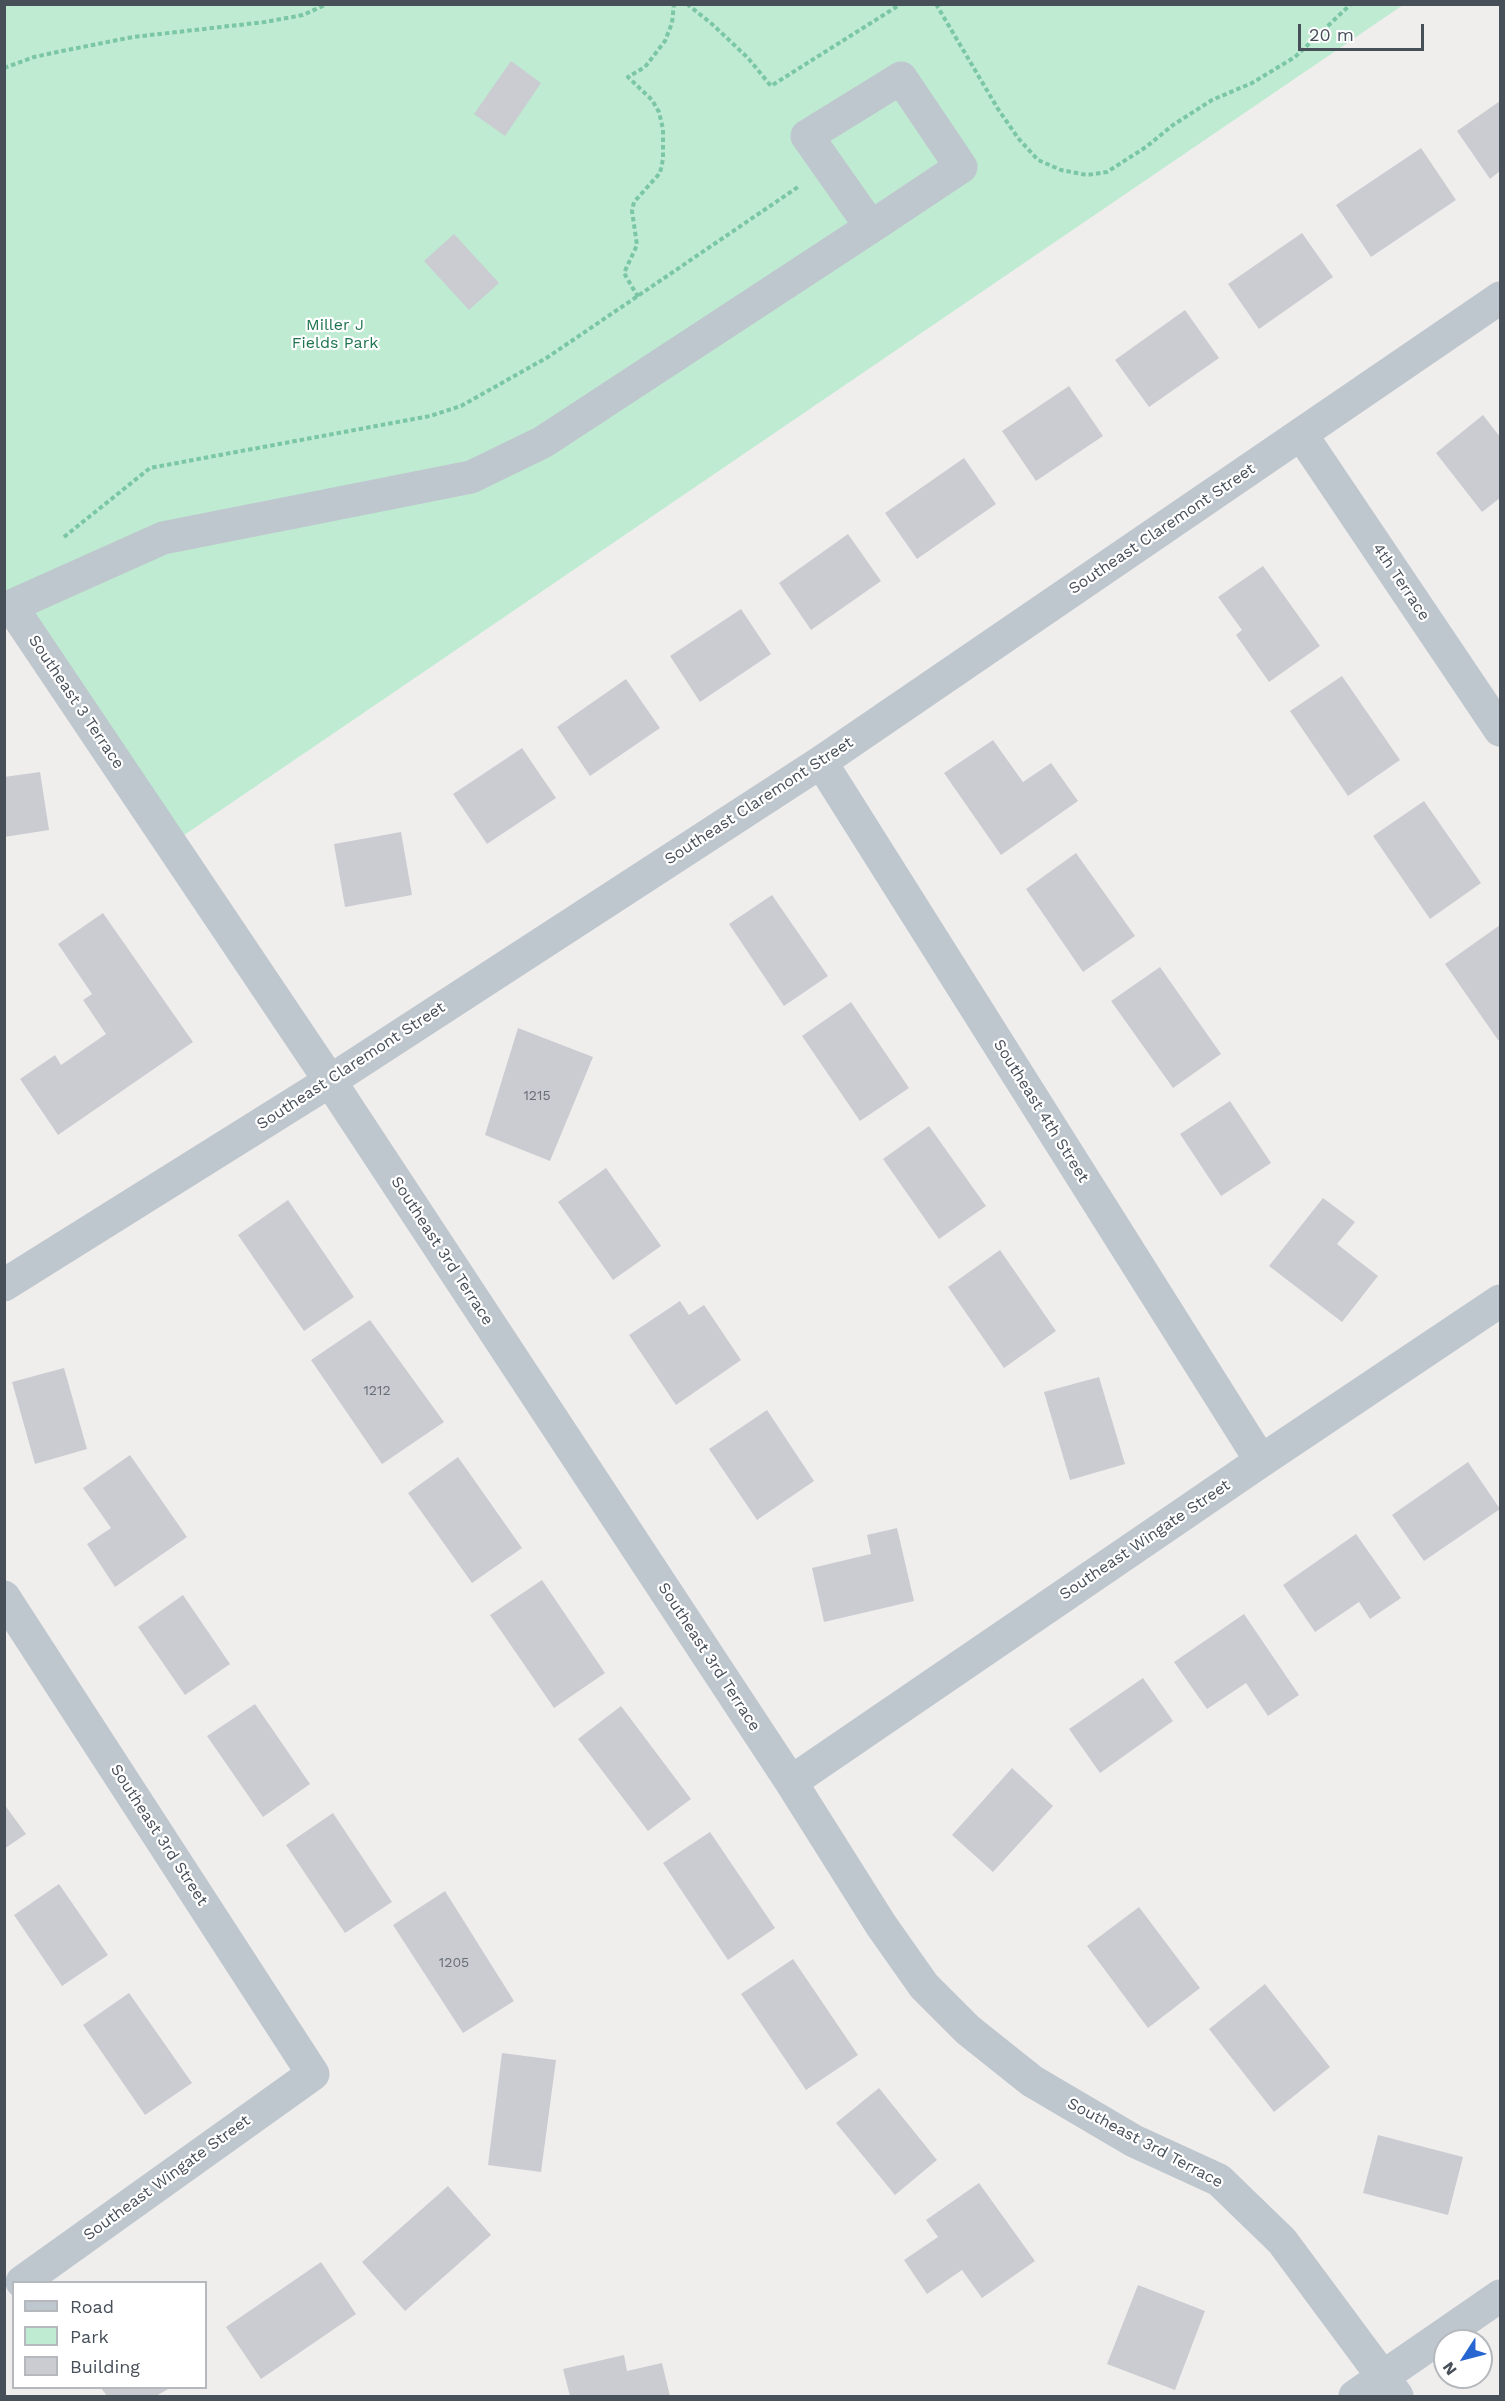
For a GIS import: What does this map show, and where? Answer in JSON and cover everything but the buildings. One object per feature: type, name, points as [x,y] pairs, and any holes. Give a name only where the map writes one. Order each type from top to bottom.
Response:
[{"type":"street","points":[[8,609],[163,538],[471,477],[543,442],[870,227],[961,167],[901,78],[807,136],[870,227]]},
{"type":"street","name":"Southeast Claremont Street","points":[[4,1285],[330,1081],[820,762],[1500,298]]},
{"type":"street","name":"4th Terrace","points":[[1301,434],[1500,730]]},
{"type":"street","name":"Southeast 3 Terrace","points":[[8,609],[140,799]]},
{"type":"street","name":"Southeast 4th Street","points":[[820,762],[1261,1461]]},
{"type":"street","name":"Southeast 3rd Terrace","points":[[140,799],[330,1081],[791,1782],[881,1925],[924,1986],[968,2030],[1032,2081],[1134,2141],[1219,2180],[1282,2241],[1390,2387]]},
{"type":"street","name":"Southeast Wingate Street","points":[[791,1782],[1500,1301]]},
{"type":"street","name":"Southeast 3rd Street","points":[[4,1597],[313,2074]]},
{"type":"street","name":"Southeast Wingate Street","points":[[25,2281],[313,2074]]},
{"type":"street","points":[[1355,2397],[1390,2387],[1500,2296]]},
{"type":"path","points":[[4,68],[34,57],[133,37],[265,22],[303,15],[327,4]]},
{"type":"path","points":[[638,297],[624,273],[637,245],[632,211],[634,202],[660,174],[663,159],[663,129],[652,100],[628,77],[645,67],[665,41],[672,23],[674,4]]},
{"type":"path","points":[[687,4],[748,58],[771,86],[901,4]]},
{"type":"path","points":[[936,4],[998,109],[1018,138],[1038,160],[1061,170],[1087,175],[1107,172],[1212,100],[1252,83],[1295,57],[1351,4]]},
{"type":"path","points":[[61,540],[150,468],[430,416],[461,406],[548,357],[802,184]]},
{"type":"green space","name":"Miller J Fields Park","points":[[4,5],[1403,5],[171,844],[5,596]]}]
